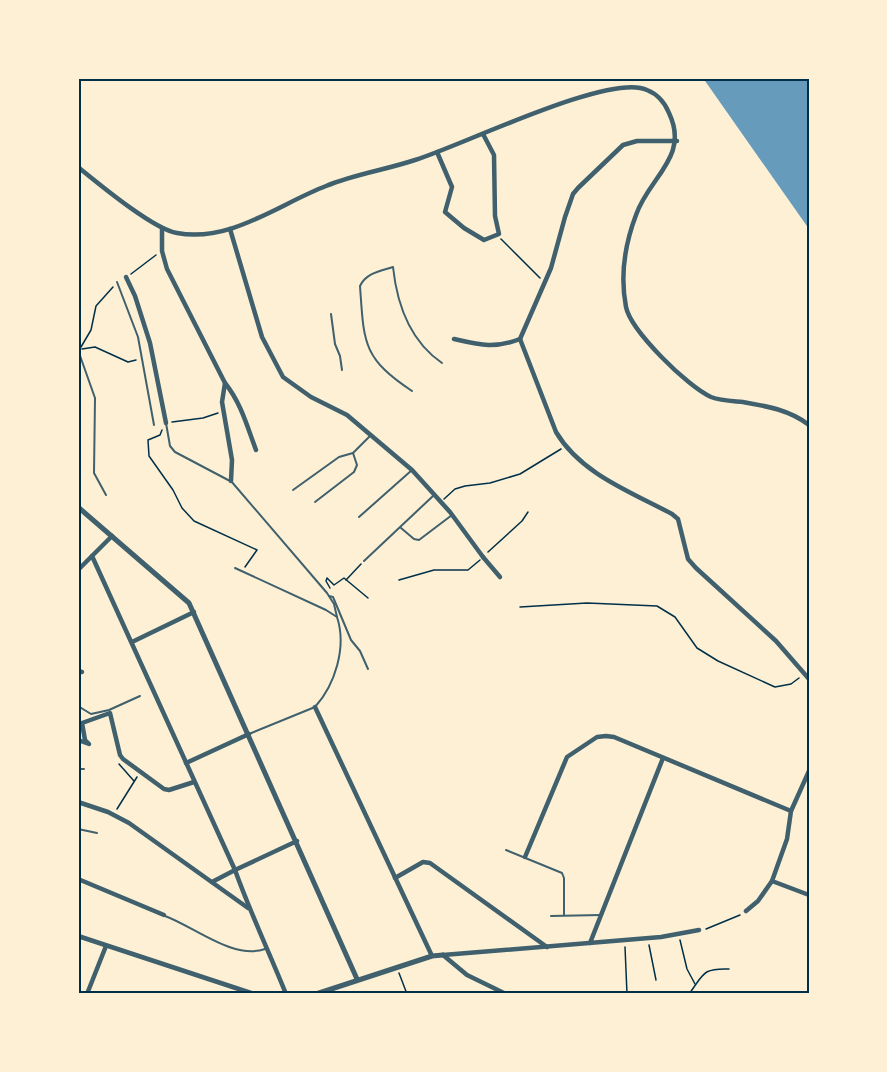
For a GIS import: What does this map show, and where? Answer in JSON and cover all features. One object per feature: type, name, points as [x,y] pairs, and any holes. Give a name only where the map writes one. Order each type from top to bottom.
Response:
[{"type":"street","points":[[78,167],[162,229],[197,235],[230,229],[344,179],[417,160],[545,109],[616,88],[633,86],[650,91],[667,109],[676,129],[676,141],[672,153],[643,199],[630,232],[625,254],[624,274],[627,310],[641,334],[698,389],[711,397],[782,410],[799,417],[809,425]]},
{"type":"street","points":[[437,152],[452,187],[445,212],[464,228],[484,240],[499,234],[495,216],[494,155],[483,134]]},
{"type":"street","points":[[676,141],[637,141],[623,144],[578,188],[567,209],[545,282],[520,339],[556,432],[566,447],[591,470],[678,519],[688,559],[776,641],[809,679]]},
{"type":"street","points":[[162,229],[162,251],[168,269],[225,383],[242,409],[256,450]]},
{"type":"street","points":[[230,229],[262,337],[283,377],[310,397],[347,415],[412,470],[453,515],[500,577]]},
{"type":"street","points":[[126,277],[135,296],[150,343],[166,423]]},
{"type":"street","points":[[454,339],[486,346],[502,346],[520,339]]},
{"type":"street","points":[[225,383],[222,402],[232,460],[232,482]]},
{"type":"street","points":[[78,507],[183,596],[194,612],[357,979]]},
{"type":"street","points":[[78,570],[112,536]]},
{"type":"street","points":[[92,556],[235,870],[248,908],[268,948],[286,994]]},
{"type":"street","points":[[132,642],[194,612]]},
{"type":"street","points":[[315,707],[432,956]]},
{"type":"street","points":[[78,740],[89,744],[85,740],[80,724],[110,713],[120,754],[140,773],[167,790],[194,782]]},
{"type":"street","points":[[186,763],[249,734]]},
{"type":"street","points":[[525,857],[567,757],[597,737],[606,736],[791,811]]},
{"type":"street","points":[[590,943],[663,758]]},
{"type":"street","points":[[746,911],[758,902],[772,881],[790,829],[791,811],[809,771]]},
{"type":"street","points":[[78,802],[113,814],[129,823],[248,908]]},
{"type":"street","points":[[212,882],[297,841]]},
{"type":"street","points":[[395,878],[423,862],[430,863],[547,947]]},
{"type":"street","points":[[78,879],[164,915]]},
{"type":"street","points":[[772,881],[809,895]]},
{"type":"street","points":[[316,994],[432,956],[648,938],[699,930]]},
{"type":"street","points":[[78,936],[254,994]]},
{"type":"street","points":[[87,994],[106,946]]},
{"type":"street","points":[[443,955],[467,975],[498,993],[506,994]]},
{"type":"lane","points":[[412,391],[396,381],[372,357],[365,341],[360,286],[364,279],[393,267],[407,323],[429,354],[442,363]]},
{"type":"lane","points":[[117,282],[135,328],[143,359],[153,425]]},
{"type":"lane","points":[[331,314],[335,344],[342,370]]},
{"type":"lane","points":[[78,350],[95,398],[94,473],[106,495]]},
{"type":"lane","points":[[166,423],[170,446],[175,452],[232,482],[329,596],[336,609],[341,641],[338,661],[325,695],[315,707],[249,734]]},
{"type":"lane","points":[[294,490],[339,457],[353,453],[371,435]]},
{"type":"lane","points":[[315,502],[354,472],[357,465],[353,453]]},
{"type":"lane","points":[[359,517],[412,470]]},
{"type":"lane","points":[[364,561],[435,494]]},
{"type":"lane","points":[[401,528],[414,539],[419,540],[453,515]]},
{"type":"lane","points":[[235,568],[337,617]]},
{"type":"lane","points":[[329,596],[333,597],[351,640],[360,651],[368,669]]},
{"type":"lane","points":[[78,706],[91,714],[108,710],[140,696]]},
{"type":"lane","points":[[78,769],[84,769]]},
{"type":"lane","points":[[78,829],[97,833]]},
{"type":"lane","points":[[506,850],[563,874],[564,915]]},
{"type":"lane","points":[[164,915],[225,946],[252,952],[268,948]]},
{"type":"lane","points":[[551,916],[601,915]]},
{"type":"path","points":[[499,234],[503,243],[522,258],[545,282]]},
{"type":"path","points":[[126,277],[162,251]]},
{"type":"path","points":[[78,350],[92,330],[96,306],[117,282]]},
{"type":"path","points":[[78,350],[95,347],[128,362],[143,359]]},
{"type":"path","points":[[223,411],[203,418],[166,423],[160,435],[148,440],[149,456],[173,490],[182,508],[194,521],[257,550],[243,571]]},
{"type":"path","points":[[441,501],[456,489],[490,483],[520,474],[566,447]]},
{"type":"path","points":[[399,580],[434,570],[468,570],[522,521],[528,512]]},
{"type":"path","points":[[346,580],[364,561]]},
{"type":"path","points":[[329,596],[332,592],[326,581],[327,578],[334,585],[344,578],[368,598]]},
{"type":"path","points":[[520,607],[586,603],[657,606],[675,617],[697,648],[765,683],[775,687],[784,687],[805,674]]},
{"type":"path","points":[[113,814],[140,773]]},
{"type":"path","points":[[699,930],[711,928],[746,911]]},
{"type":"path","points":[[679,933],[687,969],[695,984]]},
{"type":"path","points":[[648,938],[656,980]]},
{"type":"path","points":[[624,940],[627,994]]},
{"type":"path","points":[[397,967],[407,994]]},
{"type":"path","points":[[689,994],[705,972],[713,969],[729,969]]},
{"type":"water","points":[[703,78],[809,78],[809,229]]}]
